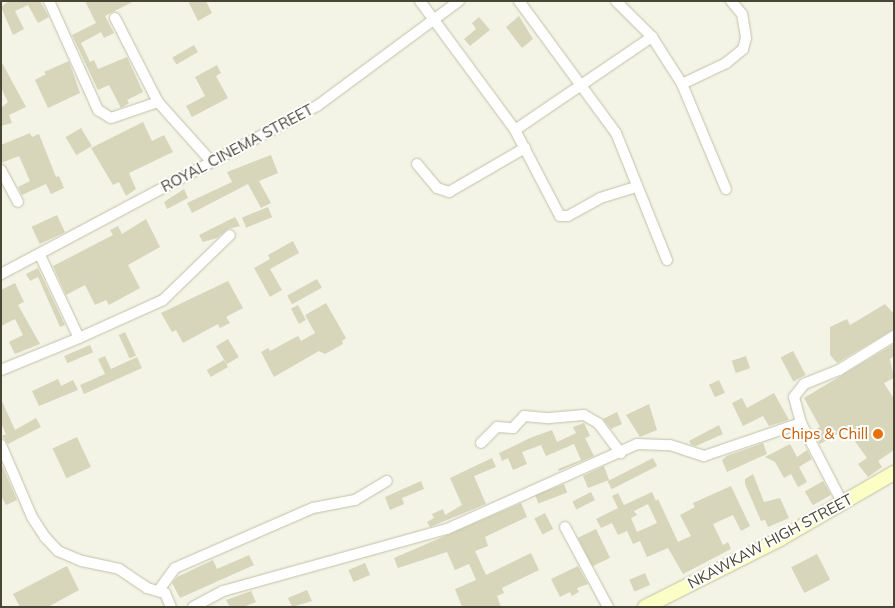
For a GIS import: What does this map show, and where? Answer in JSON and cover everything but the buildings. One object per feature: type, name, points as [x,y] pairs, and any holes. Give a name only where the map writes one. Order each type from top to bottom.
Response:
[{"type":"main road","name":"NKAWKAW HIGH STREET","points":[[645,607],[843,504],[894,473]]},
{"type":"street","points":[[49,1],[103,115],[110,118],[158,102]]},
{"type":"street","points":[[420,1],[432,21],[515,130],[560,216],[568,216],[600,198],[636,187]]},
{"type":"street","name":"ROYAL CINEMA STREET","points":[[1,274],[40,255],[211,161],[317,106],[459,1]]},
{"type":"street","points":[[519,1],[583,85],[616,133],[628,155],[636,187],[667,260]]},
{"type":"street","points":[[616,1],[652,37],[682,84],[726,189]]},
{"type":"street","points":[[682,84],[726,63],[743,49],[746,38],[742,14],[731,1]]},
{"type":"street","points":[[115,18],[158,102],[211,161]]},
{"type":"street","points":[[515,130],[652,37]]},
{"type":"street","points":[[417,164],[437,188],[448,192],[525,148]]},
{"type":"street","points":[[1,170],[18,202]]},
{"type":"street","points":[[1,370],[79,338],[163,300],[230,235]]},
{"type":"street","points":[[40,255],[79,338]]},
{"type":"street","points":[[843,504],[802,423],[794,397],[798,388],[839,370],[894,336]]},
{"type":"street","points":[[481,443],[497,427],[513,428],[524,416],[584,415],[598,423],[621,453]]},
{"type":"street","points":[[193,607],[223,591],[447,529],[644,443],[670,445],[704,456],[802,423]]},
{"type":"street","points":[[1,445],[32,517],[44,537],[58,551],[82,561],[118,569],[147,588],[164,593],[171,607]]},
{"type":"street","points":[[159,590],[175,568],[306,511],[354,500],[387,481]]},
{"type":"street","points":[[565,526],[608,607]]},
{"type":"place","name":"Chips & Chill","points":[[878,434]]}]
